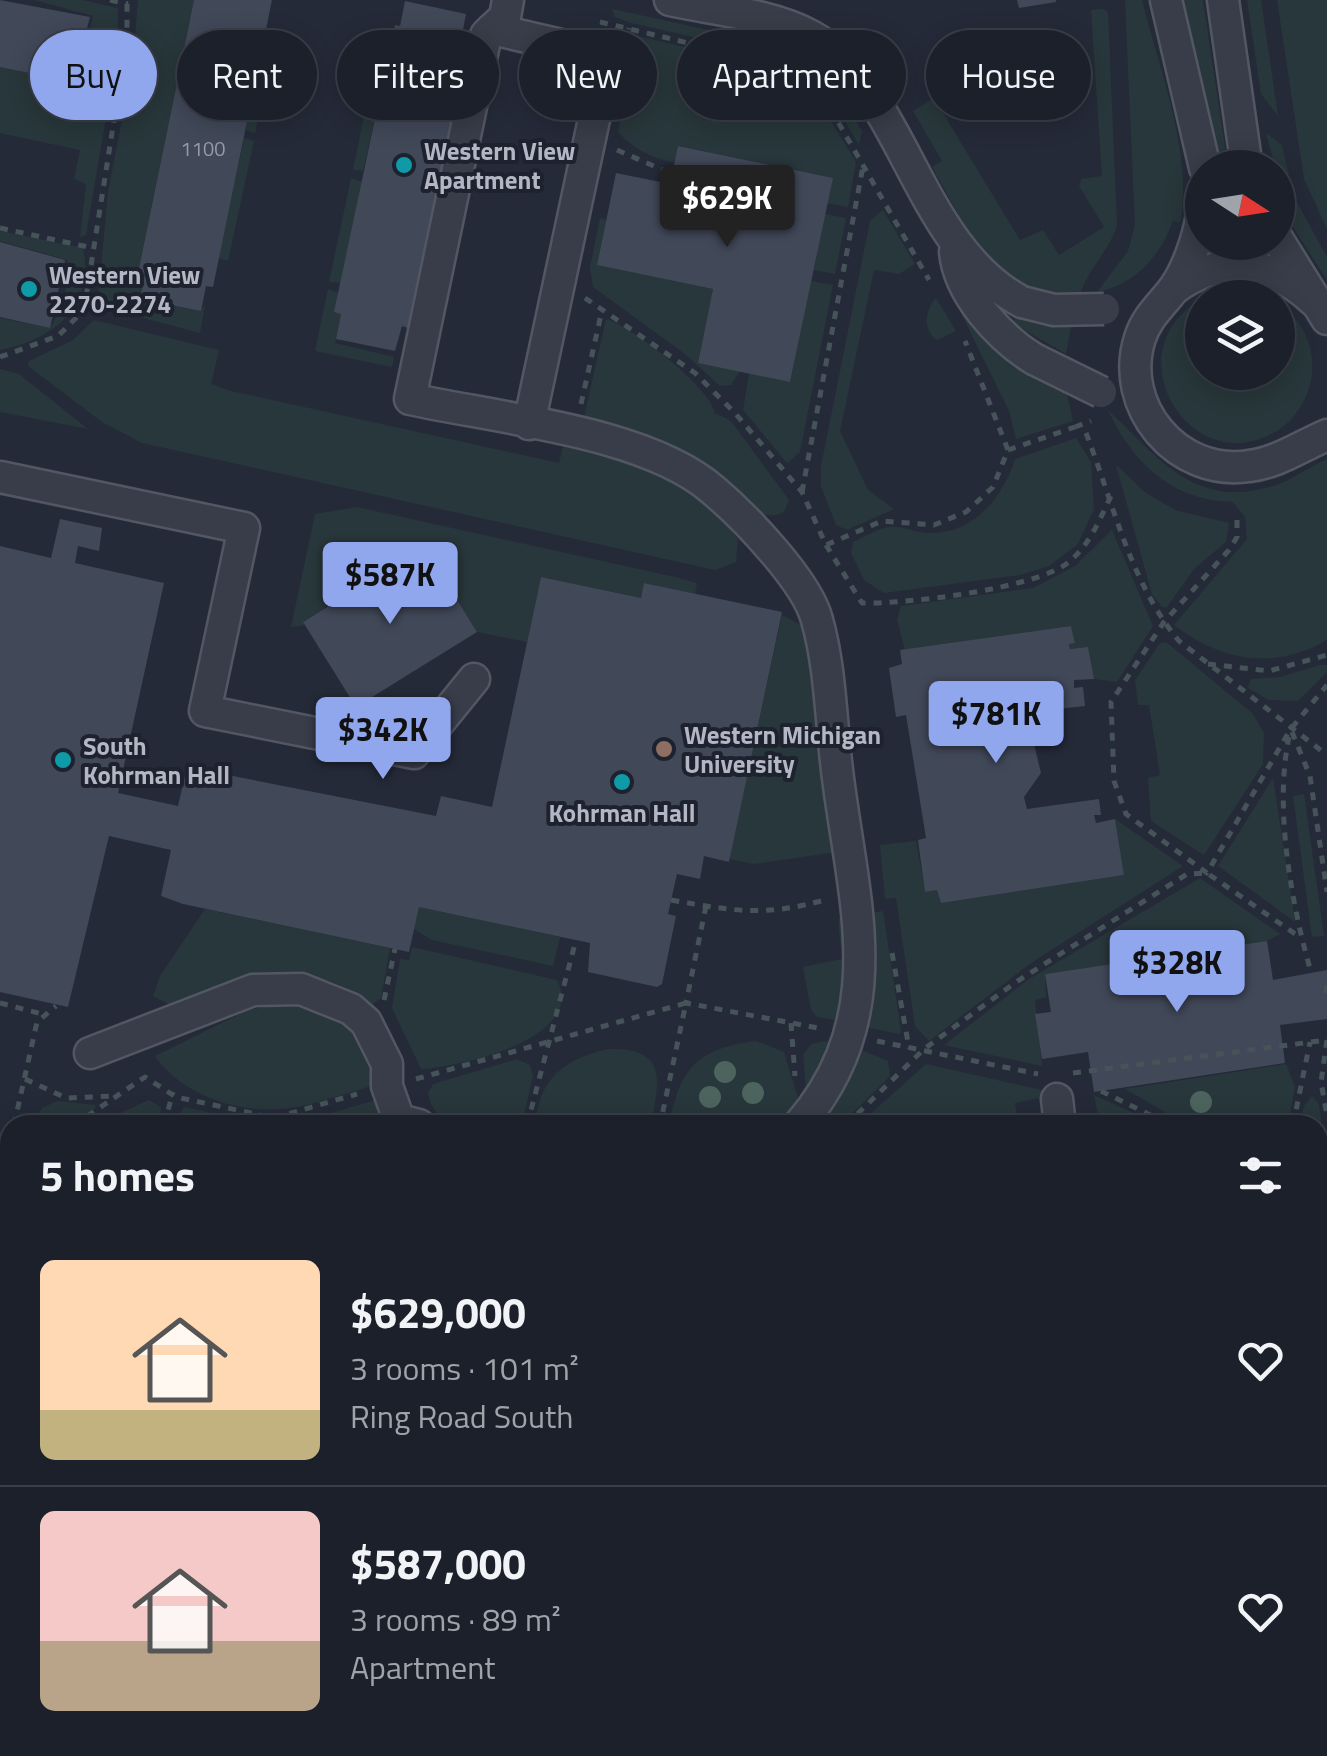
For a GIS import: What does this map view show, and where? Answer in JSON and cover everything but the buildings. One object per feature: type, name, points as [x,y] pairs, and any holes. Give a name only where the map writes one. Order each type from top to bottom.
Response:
[{"type":"street","points":[[492,30],[504,18],[508,0]]},
{"type":"street","points":[[1166,0],[1200,150]]},
{"type":"street","points":[[1223,0],[1244,150]]},
{"type":"street","points":[[687,2],[793,27],[836,52],[870,98],[955,244],[996,286],[1022,302],[1054,310],[1104,309],[1166,296],[1210,267],[1249,265],[1284,276],[1320,310]]},
{"type":"street","points":[[499,32],[583,50],[600,60],[602,82],[529,424]]},
{"type":"street","points":[[468,120],[410,399],[628,445],[712,488],[776,557],[817,617],[862,954],[851,1035],[833,1080],[807,1115]]},
{"type":"street","points":[[955,244],[954,258],[985,314],[1008,342],[1098,406],[1145,412]]},
{"type":"street","points":[[1185,254],[1166,296],[1144,328],[1136,358],[1145,412],[1168,442],[1208,464],[1245,467],[1313,441],[1327,414]]},
{"type":"street","points":[[1290,260],[1320,310]]},
{"type":"street","points":[[0,477],[244,528],[206,712],[414,753],[474,679]]},
{"type":"street","points":[[90,1052],[253,990],[283,986],[319,995],[351,1009],[366,1022],[387,1064],[387,1086],[401,1115]]},
{"type":"path","points":[[0,357],[58,336],[80,318],[87,297],[127,38],[128,2],[110,0]]},
{"type":"path","points":[[657,35],[802,70],[820,91],[864,164],[875,193],[934,286]]},
{"type":"path","points":[[605,145],[672,174]]},
{"type":"path","points":[[802,492],[864,164]]},
{"type":"path","points":[[0,228],[93,248]]},
{"type":"path","points":[[578,290],[695,373],[802,492],[826,545],[862,602],[1023,584],[1072,559],[1096,530],[1111,496]]},
{"type":"path","points":[[577,419],[602,310]]},
{"type":"path","points":[[826,545],[882,521],[934,525],[966,512],[992,486],[1008,450],[994,407],[958,328]]},
{"type":"path","points":[[1008,450],[1076,427],[1098,406]]},
{"type":"path","points":[[1086,434],[1140,584],[1164,622],[1208,664],[1327,755]]},
{"type":"path","points":[[1237,520],[1237,536],[1229,550],[1164,622],[1111,702],[1114,781],[1126,814],[1301,938]]},
{"type":"path","points":[[1208,664],[1269,671],[1327,655]]},
{"type":"path","points":[[1207,873],[1290,730],[1327,685]]},
{"type":"path","points":[[1290,730],[1310,776],[1327,892]]},
{"type":"path","points":[[1290,730],[1280,780],[1301,938],[1311,972]]},
{"type":"path","points":[[856,1115],[924,1050],[1016,982],[1187,874],[1207,873]]},
{"type":"path","points":[[530,1115],[576,940]]},
{"type":"path","points":[[1326,994],[1327,984]]},
{"type":"path","points":[[285,1115],[686,1003],[662,1115]]},
{"type":"path","points":[[0,1004],[46,1015]]},
{"type":"path","points":[[16,1115],[37,1022],[56,1006]]},
{"type":"path","points":[[1091,1072],[1327,1040],[1321,1082],[1327,1115]]},
{"type":"path","points":[[1295,1115],[1310,1042]]},
{"type":"path","points":[[90,1115],[145,1076],[198,1103],[259,1115]]},
{"type":"path","points":[[25,1079],[66,1098],[119,1096]]},
{"type":"path","points":[[1101,1090],[1152,1115]]},
{"type":"path","points":[[167,1115],[173,1092]]},
{"type":"shaded area","points":[[34,0],[82,0],[118,8],[118,30],[90,30],[93,16]]},
{"type":"shaded area","points":[[138,0],[194,0],[188,30],[177,30],[177,83],[138,272],[145,274],[140,299],[200,311],[205,305],[200,333],[106,308],[98,302],[108,192],[122,120],[157,120],[157,30],[136,30]]},
{"type":"shaded area","points":[[1125,0],[1142,0],[1178,140],[1183,196],[1180,222],[1173,221],[1153,257],[1123,283],[1097,292],[1128,251],[1135,225]]},
{"type":"shaded area","points":[[1183,0],[1203,0],[1225,150],[1219,150]]},
{"type":"shaded area","points":[[1247,0],[1261,0],[1278,116],[1261,94]]},
{"type":"shaded area","points":[[1277,0],[1327,0],[1327,229],[1304,179]]},
{"type":"shaded area","points":[[612,9],[709,30],[677,30],[677,33],[615,17]]},
{"type":"shaded area","points":[[1104,9],[1108,13],[1117,225],[1080,295],[1051,293],[1005,273],[973,237],[932,167],[942,161],[913,111],[926,103],[926,120],[947,120],[1020,240],[1043,230],[1059,255],[1104,227],[1079,186],[1081,179],[1102,176],[1091,10]]},
{"type":"shaded area","points":[[657,41],[677,45],[677,120],[830,120],[856,162],[848,207],[827,203],[832,178],[679,146],[675,163],[651,155],[618,132],[620,120],[657,120]]},
{"type":"shaded area","points":[[0,67],[30,73],[30,120],[106,120],[86,235],[80,237],[86,184],[74,179],[80,150],[0,133]]},
{"type":"shaded area","points":[[246,120],[258,120],[255,133],[246,130]]},
{"type":"shaded area","points":[[363,120],[375,120],[363,171],[353,170]]},
{"type":"shaded area","points":[[844,120],[855,120],[862,131],[859,145]]},
{"type":"shaded area","points":[[1266,133],[1283,150],[1270,150]]},
{"type":"shaded area","points":[[244,138],[254,141],[228,261],[218,258]]},
{"type":"shaded area","points":[[351,178],[363,182],[341,283],[329,282]]},
{"type":"shaded area","points":[[1295,199],[1327,257],[1327,280],[1295,230]]},
{"type":"shaded area","points":[[883,210],[915,264],[899,274],[874,270],[840,431],[868,490],[894,509],[847,530],[836,525],[821,486],[821,466],[870,221]]},
{"type":"shaded area","points":[[825,214],[846,218],[835,274],[814,270]]},
{"type":"shaded area","points":[[600,218],[606,220],[597,265],[713,289],[698,362],[740,371],[731,385],[720,386],[685,354],[593,287],[590,267]]},
{"type":"shaded area","points":[[0,231],[83,248],[85,269],[83,287],[66,317],[37,338],[0,350],[0,318],[50,328],[64,295],[68,268],[67,260],[0,241]]},
{"type":"shaded area","points":[[811,281],[833,285],[800,452],[787,463],[743,410],[749,373],[790,382]]},
{"type":"shaded area","points":[[328,289],[339,293],[341,314],[335,343],[394,357],[392,367],[315,351]]},
{"type":"shaded area","points":[[951,293],[1066,390],[1073,421],[1016,439],[1009,411]]},
{"type":"shaded area","points":[[936,298],[956,331],[937,340],[929,331],[927,320]]},
{"type":"shaded area","points":[[1185,313],[1185,390],[1295,390],[1295,319],[1305,333],[1312,363],[1305,399],[1296,413],[1277,431],[1245,443],[1215,440],[1191,426],[1172,404],[1163,377],[1163,348],[1175,321]]},
{"type":"shaded area","points":[[1015,314],[1071,327],[1066,354],[1014,324]]},
{"type":"shaded area","points":[[606,319],[668,359],[700,389],[715,413],[731,421],[789,500],[784,512],[773,515],[753,509],[709,467],[680,450],[583,422]]},
{"type":"shaded area","points":[[94,320],[219,350],[211,384],[231,391],[559,463],[563,447],[639,466],[681,486],[719,517],[738,539],[736,562],[715,570],[142,443],[102,422],[28,366],[29,361],[73,340]]},
{"type":"shaded area","points":[[0,369],[19,374],[88,429],[0,412]]},
{"type":"shaded area","points":[[1108,410],[1163,463],[1202,486],[1225,492],[1279,484],[1327,459],[1327,640],[1287,656],[1248,658],[1210,647],[1174,625],[1247,539],[1245,517],[1233,502],[1191,495],[1157,475],[1129,446]]},
{"type":"shaded area","points":[[1076,438],[1091,462],[1094,509],[1078,544],[1049,566],[1020,575],[884,593],[864,580],[851,553],[853,542],[889,527],[927,533],[958,528],[994,501],[1015,459]]},
{"type":"shaded area","points":[[1116,465],[1146,493],[1175,510],[1229,523],[1226,542],[1194,569],[1167,607],[1162,607],[1152,594]]},
{"type":"shaded area","points":[[357,507],[675,577],[697,583],[695,594],[645,583],[641,598],[541,577],[527,642],[477,632],[424,547],[304,621],[306,625],[291,627],[315,514]]},
{"type":"shaded area","points":[[1112,530],[1153,626],[1117,682],[1094,679],[1088,647],[1070,649],[1069,644],[1075,642],[1071,626],[905,650],[897,620],[901,606],[1033,588],[1075,566]]},
{"type":"shaded area","points":[[782,615],[805,627],[837,852],[754,864],[729,859]]},
{"type":"shaded area","points":[[1166,642],[1253,714],[1264,733],[1263,764],[1204,855],[1151,821],[1148,778],[1160,775],[1149,705],[1138,705],[1135,680],[1160,643]]},
{"type":"shaded area","points":[[1327,665],[1327,672],[1298,701],[1269,700],[1248,688],[1251,679],[1280,677]]},
{"type":"shaded area","points":[[1273,778],[1295,922],[1218,866]]},
{"type":"shaded area","points":[[1304,794],[1324,936],[1312,937],[1293,796]]},
{"type":"shaded area","points":[[1115,819],[1183,866],[1031,963],[929,1041],[915,1026],[896,898],[885,899],[880,845],[916,841],[925,891],[937,890],[941,903],[1124,875]]},
{"type":"shaded area","points":[[1200,878],[1280,934],[1267,941],[1045,974],[1046,997],[1035,1000],[1042,1066],[944,1045],[1029,979]]},
{"type":"shaded area","points":[[419,907],[560,937],[553,966],[432,940],[414,929]]},
{"type":"shaded area","points":[[205,909],[390,948],[381,998],[371,1006],[348,989],[324,979],[275,977],[174,1007],[153,996],[160,976]]},
{"type":"shaded area","points":[[883,911],[900,1034],[865,1027],[876,959],[871,913]]},
{"type":"shaded area","points":[[847,917],[842,1021],[817,1017],[811,1010],[803,967],[842,959],[838,919]]},
{"type":"shaded area","points":[[412,947],[557,980],[562,1000],[554,1018],[514,1046],[462,1063],[421,1069],[392,1008],[400,959],[409,960]]},
{"type":"shaded area","points":[[299,1001],[352,1030],[367,1051],[379,1084],[292,1108],[245,1108],[193,1090],[155,1056],[248,1010]]},
{"type":"shaded area","points":[[756,1041],[784,1052],[801,1108],[795,1115],[671,1115],[679,1089],[694,1065],[719,1049]]},
{"type":"shaded area","points":[[811,1044],[836,1044],[833,1055],[806,1089],[803,1055]]},
{"type":"shaded area","points":[[859,1049],[888,1061],[890,1076],[851,1115],[825,1115],[845,1087]]},
{"type":"shaded area","points":[[627,1050],[650,1061],[657,1081],[653,1115],[537,1115],[548,1083],[567,1065],[593,1053]]},
{"type":"shaded area","points":[[517,1059],[530,1065],[533,1075],[524,1115],[440,1115],[428,1093],[433,1084]]},
{"type":"shaded area","points":[[926,1064],[1046,1091],[1046,1097],[1015,1103],[1017,1115],[869,1115]]},
{"type":"shaded area","points":[[1286,1064],[1295,1087],[1290,1115],[1170,1115],[1125,1089]]},
{"type":"shaded area","points":[[1094,1095],[1138,1115],[1098,1115]]},
{"type":"shaded area","points":[[1312,1096],[1319,1104],[1320,1115],[1302,1115]]},
{"type":"shaded area","points":[[379,1099],[377,1115],[325,1115]]},
{"type":"shaded area","points":[[149,1100],[161,1107],[161,1115],[116,1115]]},
{"type":"shaded area","points":[[57,1101],[96,1108],[83,1115],[38,1115],[42,1108]]},
{"type":"shaded area","points":[[184,1107],[222,1115],[180,1115]]},
{"type":"place","name":"Western View Apartment","points":[[404,165]]},
{"type":"place","name":"Western View 2270-2274","points":[[29,289]]},
{"type":"place","name":"Western Michigan University","points":[[664,749]]},
{"type":"place","name":"South Kohrman Hall","points":[[63,760]]},
{"type":"place","name":"Kohrman Hall","points":[[622,782]]}]
